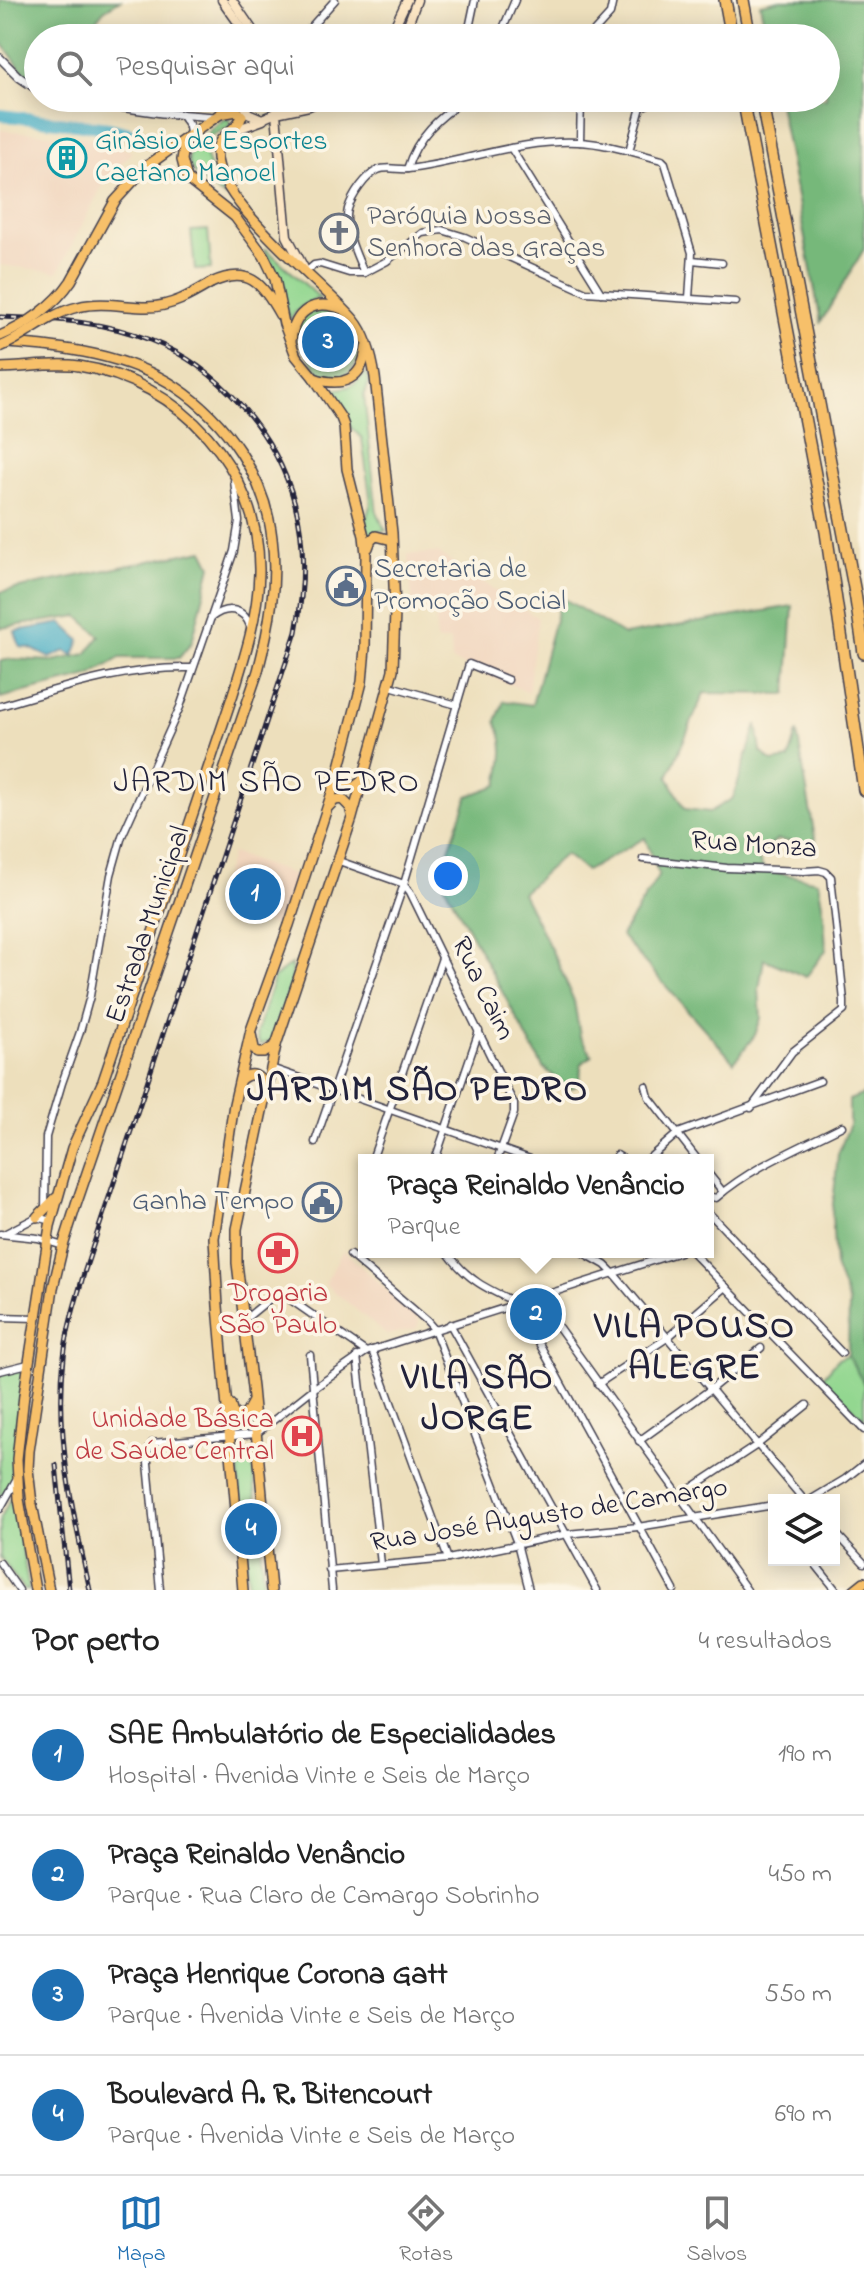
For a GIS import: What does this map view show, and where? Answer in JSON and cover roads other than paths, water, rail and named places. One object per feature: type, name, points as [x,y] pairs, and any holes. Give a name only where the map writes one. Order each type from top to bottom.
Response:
[{"type":"highway","points":[[725,0],[729,24]]},
{"type":"highway","points":[[743,0],[747,24]]},
{"type":"highway","points":[[746,112],[826,532],[864,790]]},
{"type":"highway","points":[[764,112],[864,649]]},
{"type":"main road","points":[[222,0],[239,24]]},
{"type":"main road","points":[[396,24],[407,0]]},
{"type":"main road","points":[[408,24],[417,0]]},
{"type":"main road","points":[[236,2],[249,24]]},
{"type":"main road","points":[[0,336],[32,319],[63,292],[115,201],[147,166],[221,112]]},
{"type":"main road","points":[[217,115],[228,112]]},
{"type":"main road","points":[[236,112],[241,113],[241,121],[219,143],[217,151],[218,170],[223,180],[279,248],[355,321],[373,360],[392,540],[395,642],[390,686],[352,818],[276,1045],[237,1229],[237,1263],[271,1590]]},
{"type":"main road","points":[[248,112],[257,119],[267,119]]},
{"type":"main road","points":[[230,132],[281,112]]},
{"type":"main road","points":[[276,113],[287,236],[305,270]]},
{"type":"main road","points":[[188,137],[182,160],[187,179],[235,217],[264,256],[275,279],[284,324],[296,356],[335,408],[344,426],[347,469],[366,554],[364,674],[339,771],[251,1030],[238,1082],[214,1238],[243,1590]]},
{"type":"main road","points":[[0,357],[0,346],[72,308],[96,304],[150,307],[167,304],[235,275],[243,276],[263,289],[284,324]]},
{"type":"main road","points":[[291,344],[296,320],[309,308],[324,304],[345,310]]},
{"type":"main road","points":[[314,378],[332,382],[353,377],[364,361],[366,341]]},
{"type":"main road","name":"Estrada Municipal","points":[[0,346],[60,349],[111,360],[148,373],[175,387],[210,417],[238,448],[264,500],[274,562],[270,614],[258,671],[76,1205],[46,1322],[29,1460],[32,1504],[49,1590]]},
{"type":"main road","points":[[0,368],[81,366],[107,373],[138,384],[197,424],[223,455],[251,510],[259,573],[251,634],[232,697],[103,1081],[68,1162],[51,1223],[18,1437],[17,1479],[35,1590]]},
{"type":"main road","points":[[366,554],[373,537],[384,536],[392,540]]},
{"type":"main road","points":[[339,771],[340,782],[345,786],[352,788],[362,781]]},
{"type":"main road","points":[[326,810],[335,800],[342,799],[350,807],[352,818]]},
{"type":"main road","points":[[251,1030],[257,1053],[266,1052],[276,1045]]},
{"type":"main road","points":[[238,1082],[246,1075],[253,1074],[260,1078],[266,1089]]},
{"type":"main road","points":[[76,1205],[84,1168],[109,1098],[118,1083]]},
{"type":"main road","points":[[68,1162],[84,1168]]},
{"type":"main road","points":[[37,1217],[58,1195]]},
{"type":"main road","points":[[51,1223],[52,1232],[64,1243]]},
{"type":"main road","points":[[225,1389],[232,1412],[236,1415],[246,1414],[253,1399]]},
{"type":"main road","points":[[854,1590],[864,1582]]},
{"type":"main road","points":[[854,1590],[864,1590]]},
{"type":"street","points":[[314,24],[335,0]]},
{"type":"street","points":[[470,24],[475,0]]},
{"type":"street","points":[[505,24],[515,0]]},
{"type":"street","points":[[602,24],[613,2]]},
{"type":"street","points":[[0,58],[24,80]]},
{"type":"street","points":[[165,112],[217,115]]},
{"type":"street","points":[[407,169],[425,133],[447,112]]},
{"type":"street","points":[[580,142],[581,112]]},
{"type":"street","points":[[629,151],[640,112]]},
{"type":"street","points":[[181,114],[189,125],[188,137]]},
{"type":"street","points":[[364,273],[349,230],[348,210],[374,172],[385,168],[407,169],[547,142],[580,142],[662,160],[667,167],[692,260],[689,298]]},
{"type":"street","points":[[511,148],[601,293]]},
{"type":"street","points":[[305,270],[320,264],[349,273],[364,273],[387,261],[423,233],[442,230],[465,237],[580,290],[736,302]]},
{"type":"street","points":[[692,260],[722,263]]},
{"type":"street","name":"Estrada Municipal","points":[[45,1209],[46,1137],[90,996],[113,866],[122,836],[175,720],[212,617],[238,530],[239,512],[231,469]]},
{"type":"street","points":[[212,617],[223,610],[238,611],[248,621],[251,634]]},
{"type":"street","points":[[315,1142],[404,884],[469,664],[508,680]]},
{"type":"street","points":[[0,706],[123,673],[192,668]]},
{"type":"street","points":[[390,686],[457,705]]},
{"type":"street","name":"Rua Monza","points":[[643,859],[742,869],[819,870],[831,877],[844,1009],[792,1052],[751,1108]]},
{"type":"street","points":[[339,861],[404,884]]},
{"type":"street","name":"Rua Caim","points":[[404,884],[514,1107],[499,1154]]},
{"type":"street","points":[[374,1154],[442,958]]},
{"type":"street","points":[[437,1154],[479,1031]]},
{"type":"street","points":[[271,1068],[514,1154]]},
{"type":"street","points":[[654,1154],[678,1133],[820,1081]]},
{"type":"street","points":[[646,1086],[649,1097],[694,1154]]},
{"type":"street","points":[[714,1203],[723,1192],[755,1170],[842,1126]]},
{"type":"street","points":[[714,1181],[723,1192]]},
{"type":"street","points":[[3,1234],[37,1217],[51,1223]]},
{"type":"street","points":[[714,1220],[842,1353]]},
{"type":"street","points":[[3,1234],[64,1243]]},
{"type":"street","points":[[350,1255],[434,1329],[517,1543],[529,1590]]},
{"type":"street","points":[[451,1258],[478,1284],[517,1303],[674,1590]]},
{"type":"street","points":[[593,1258],[614,1274],[799,1494]]},
{"type":"street","points":[[160,1590],[149,1446],[156,1442],[256,1434],[357,1356],[662,1258]]},
{"type":"street","points":[[698,1258],[864,1430]]},
{"type":"street","points":[[598,1384],[667,1338],[726,1287]]},
{"type":"street","points":[[244,1320],[272,1297],[285,1296],[369,1351],[448,1559]]},
{"type":"street","points":[[537,1297],[747,1590]]},
{"type":"street","points":[[0,1317],[36,1318]]},
{"type":"street","points":[[450,1324],[597,1590]]},
{"type":"street","points":[[639,1441],[761,1348]]},
{"type":"street","points":[[310,1355],[332,1590]]},
{"type":"street","points":[[357,1356],[381,1564]]},
{"type":"street","points":[[0,1371],[28,1364]]},
{"type":"street","points":[[681,1495],[757,1445],[807,1405]]},
{"type":"street","points":[[820,1494],[864,1464]]},
{"type":"street","points":[[0,1509],[17,1479]]},
{"type":"street","name":"Rua José Augusto de Camargo","points":[[329,1570],[448,1559],[567,1534],[768,1508]]},
{"type":"street","points":[[840,1537],[864,1563]]},
{"type":"street","points":[[0,1563],[19,1590]]},
{"type":"street","points":[[817,1566],[836,1590]]},
{"type":"water","points":[[62,623],[80,640],[74,655],[65,651],[50,658],[30,648],[20,647],[15,631]]},
{"type":"waterway","points":[[0,115],[109,128],[145,137]]},
{"type":"railway","points":[[0,317],[57,320],[113,328],[150,340],[199,367],[241,406],[274,452],[295,504],[302,551],[301,600],[296,632],[84,1273],[67,1336],[62,1387],[64,1445],[72,1504],[90,1590]]},
{"type":"railway","points":[[56,1465],[69,1590]]},
{"type":"place","name":"Ginásio de Esportes Caetano Manoel","points":[[67,158]]},
{"type":"place","name":"Paróquia Nossa Senhora das Graças","points":[[339,233]]},
{"type":"place","name":"Praça Henrique Corona Gatt","points":[[328,342]]},
{"type":"place","name":"Secretaria de Promoção Social","points":[[346,586]]},
{"type":"place","name":"SAE Ambulatório de Especialidades","points":[[255,894]]},
{"type":"place","name":"Ganha Tempo","points":[[322,1202]]},
{"type":"place","name":"Drogaria São Paulo","points":[[278,1253]]},
{"type":"place","name":"Praça Reinaldo Venâncio","points":[[536,1314]]},
{"type":"place","name":"Unidade Básica de Saúde Central","points":[[302,1436]]},
{"type":"place","name":"Boulevard A. R. Bitencourt","points":[[251,1529]]},
{"type":"district","name":"JARDIM SÃO PEDRO","points":[[267,783]]},
{"type":"district","name":"JARDIM SÃO PEDRO","points":[[418,1091]]},
{"type":"district","name":"VILA POUSO ALEGRE","points":[[695,1348]]},
{"type":"district","name":"VILA SÃO JORGE","points":[[478,1400]]}]
